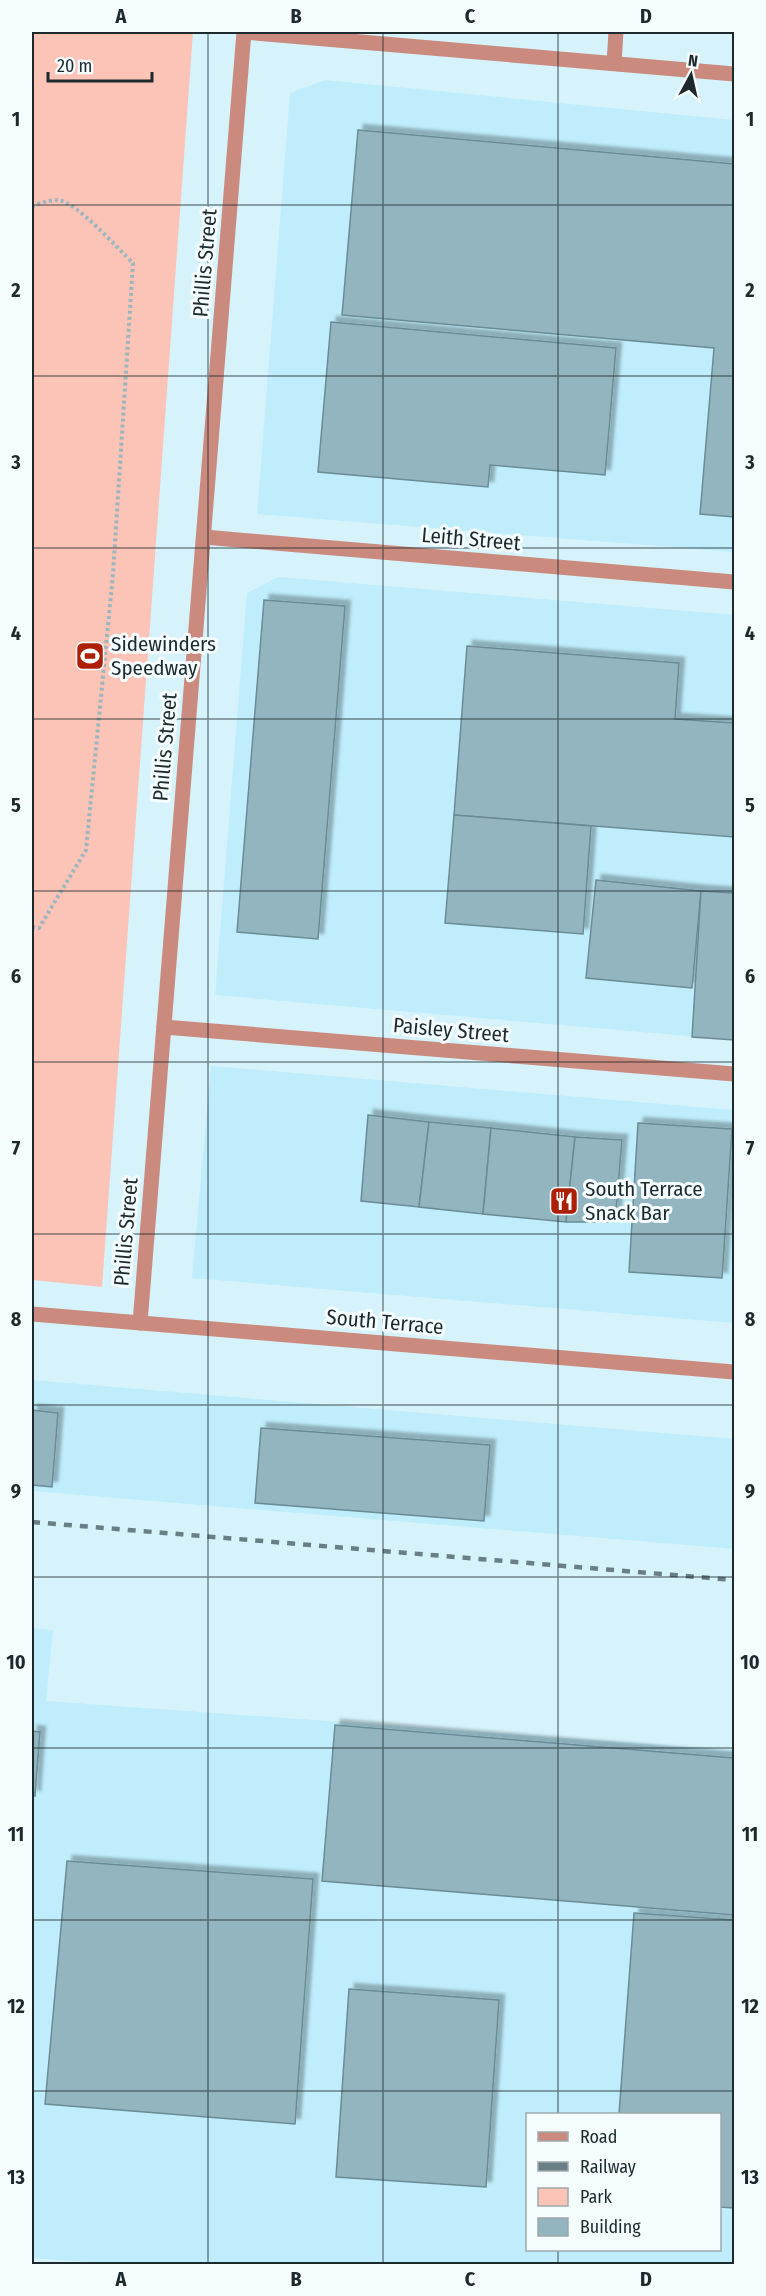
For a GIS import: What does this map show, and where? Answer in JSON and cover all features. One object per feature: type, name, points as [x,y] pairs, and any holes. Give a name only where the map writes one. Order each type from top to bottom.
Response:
[{"type":"street","points":[[244,32],[735,74]]},
{"type":"street","name":"Phillis Street","points":[[140,1323],[244,32]]},
{"type":"street","points":[[614,63],[616,32]]},
{"type":"street","name":"Leith Street","points":[[204,537],[735,582]]},
{"type":"street","name":"Paisley Street","points":[[164,1027],[735,1074]]},
{"type":"street","name":"South Terrace","points":[[32,1314],[735,1372]]},
{"type":"path","points":[[32,207],[37,203],[59,200],[79,210],[133,263],[113,574],[86,850],[39,928],[32,927]]},
{"type":"shaded area","points":[[325,80],[734,120],[734,552],[257,514],[290,93]]},
{"type":"shaded area","points":[[278,577],[734,615],[734,1040],[215,995],[247,593]]},
{"type":"shaded area","points":[[211,1066],[734,1110],[734,1323],[192,1278]]},
{"type":"shaded area","points":[[32,1380],[734,1439],[734,1549],[32,1491]]},
{"type":"shaded area","points":[[32,1628],[53,1630],[46,1701],[734,1750],[734,2264],[118,2264],[32,2258]]},
{"type":"green space","name":"Sidewinders Speedway","points":[[32,32],[193,32],[102,1287],[32,1280]]},
{"type":"building","points":[[358,130],[734,164],[734,517],[700,514],[714,348],[342,315]]},
{"type":"building","points":[[331,322],[616,348],[605,475],[490,465],[488,487],[318,472]]},
{"type":"building","points":[[264,600],[345,606],[318,939],[237,932]]},
{"type":"building","points":[[467,646],[679,663],[675,719],[734,723],[734,837],[454,815]]},
{"type":"building","points":[[454,815],[591,826],[583,934],[445,923]]},
{"type":"building","points":[[596,880],[701,891],[692,988],[586,978]]},
{"type":"building","points":[[701,891],[734,893],[734,1040],[692,1037]]},
{"type":"building","points":[[368,1115],[429,1122],[419,1207],[361,1201]]},
{"type":"building","points":[[429,1122],[491,1128],[483,1214],[419,1207]]},
{"type":"building","points":[[638,1123],[732,1129],[722,1278],[629,1272]]},
{"type":"building","points":[[491,1128],[575,1137],[566,1222],[483,1214]]},
{"type":"building","points":[[575,1137],[622,1140],[615,1222],[566,1222]]},
{"type":"building","points":[[32,1410],[58,1413],[52,1487],[32,1485]]},
{"type":"building","points":[[261,1428],[490,1445],[484,1521],[255,1503]]},
{"type":"building","points":[[335,1725],[734,1758],[734,1915],[322,1881]]},
{"type":"building","points":[[32,1731],[40,1732],[35,1796],[32,1795]]},
{"type":"building","points":[[67,1861],[313,1879],[295,2124],[45,2104]]},
{"type":"building","points":[[634,1913],[734,1920],[734,2208],[721,2207],[721,2113],[619,2113]]},
{"type":"building","points":[[349,1989],[499,2000],[486,2187],[336,2177]]},
{"type":"railway","points":[[32,1522],[734,1580]]},
{"type":"place","name":"Sidewinders Speedway","points":[[90,656]]},
{"type":"place","name":"South Terrace Snack Bar","points":[[564,1201]]}]
